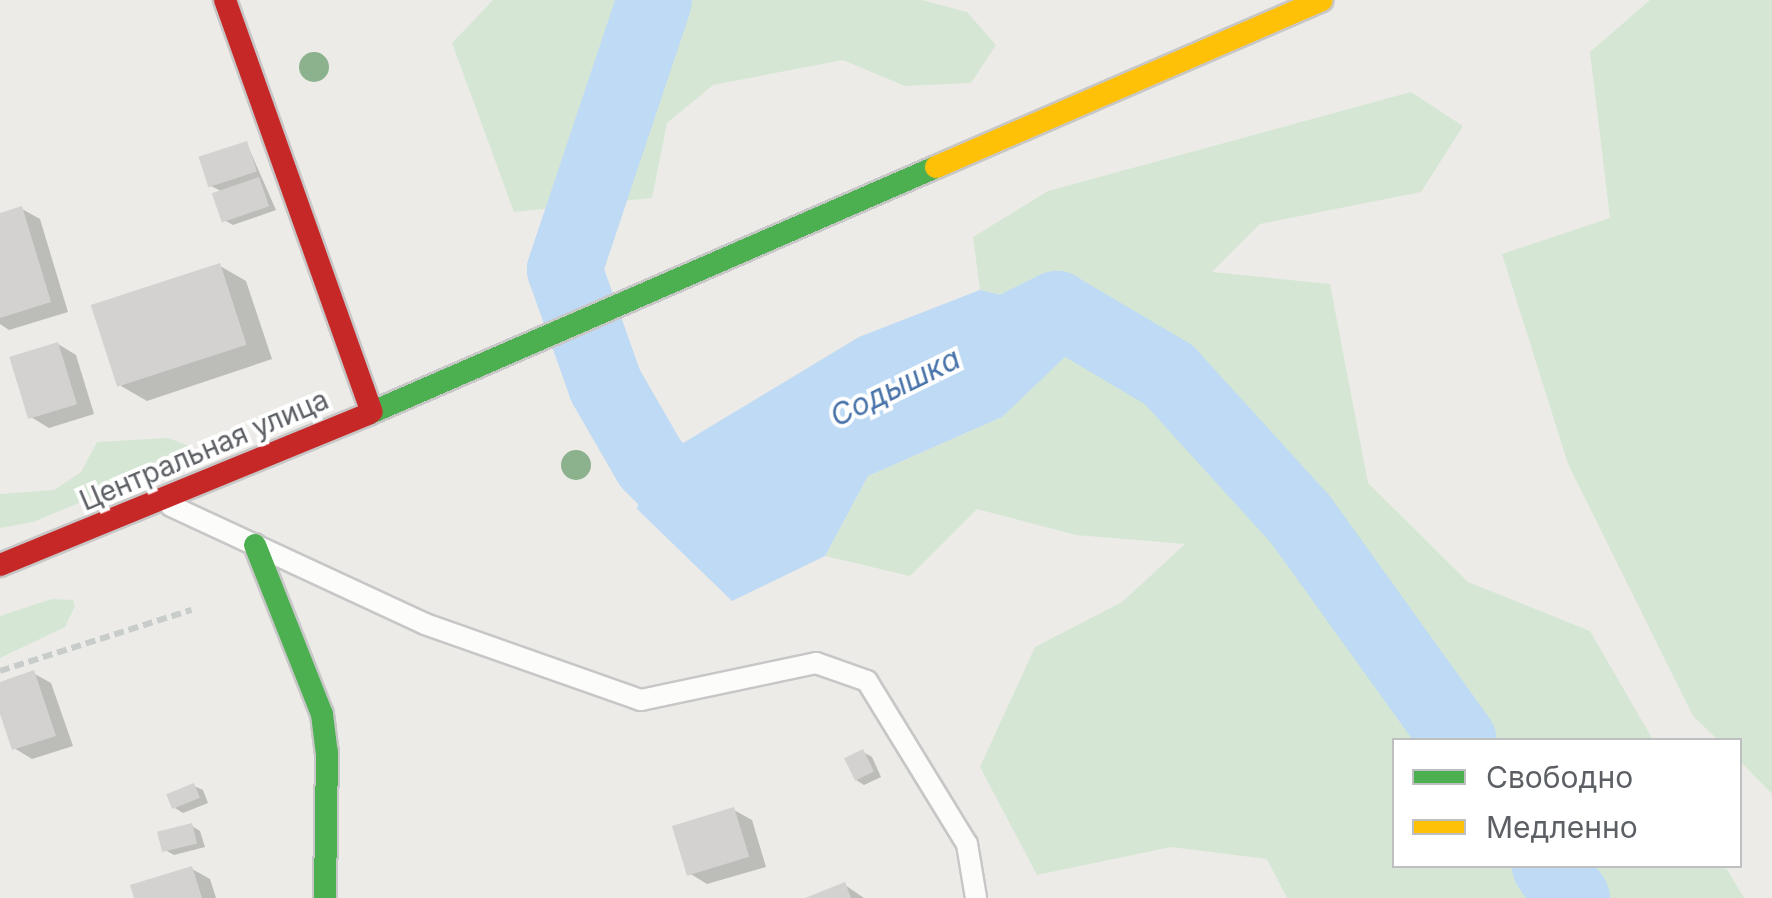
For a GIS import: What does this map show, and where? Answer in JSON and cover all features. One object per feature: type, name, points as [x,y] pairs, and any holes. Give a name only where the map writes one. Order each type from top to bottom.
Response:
[{"type":"street","points":[[225,0],[372,412]]},
{"type":"street","name":"Центральная улица","points":[[0,566],[372,412],[1321,0]]},
{"type":"street","points":[[255,545],[322,714],[327,752],[324,898]]},
{"type":"lane","points":[[161,501],[425,624],[641,700],[816,664],[867,681],[967,844],[976,898]]},
{"type":"path","points":[[0,671],[191,610]]},
{"type":"green space","points":[[493,0],[922,0],[967,12],[996,45],[971,83],[905,86],[843,60],[713,85],[667,123],[652,198],[514,212],[452,43]]},
{"type":"green space","points":[[1650,0],[1772,0],[1772,794],[1742,763],[1742,738],[1716,738],[1693,716],[1568,464],[1502,254],[1610,218],[1590,52]]},
{"type":"green space","points":[[1411,92],[1463,126],[1421,192],[1260,224],[1212,272],[1330,284],[1368,483],[1468,582],[1590,631],[1652,738],[1392,738],[1392,868],[1726,868],[1744,898],[1287,898],[1267,859],[1171,847],[1037,875],[980,767],[1035,647],[1122,602],[1185,544],[1076,535],[977,509],[910,576],[825,556],[868,476],[1002,417],[1055,308],[980,290],[973,237],[1048,191]]},
{"type":"green space","points":[[168,438],[189,446],[188,458],[33,522],[0,528],[0,494],[54,490],[81,472],[97,442]]},
{"type":"green space","points":[[52,599],[73,600],[75,606],[65,627],[0,658],[0,616]]},
{"type":"water","points":[[980,290],[1056,308],[1068,354],[1002,417],[868,476],[825,556],[732,601],[637,509],[650,463],[859,337]]},
{"type":"building","points":[[247,141],[257,171],[208,187],[198,157]]},
{"type":"building","points":[[259,177],[269,206],[222,223],[212,193]]},
{"type":"building","points":[[22,206],[51,302],[0,318],[0,213]]},
{"type":"building","points":[[220,263],[247,345],[117,387],[91,305]]},
{"type":"building","points":[[58,342],[77,404],[28,419],[9,357]]},
{"type":"building","points":[[34,670],[56,736],[12,750],[0,714],[0,682]]},
{"type":"building","points":[[863,749],[874,771],[855,781],[844,758]]},
{"type":"building","points":[[194,783],[200,798],[172,809],[166,794]]},
{"type":"building","points":[[734,807],[749,857],[687,876],[672,826]]},
{"type":"building","points":[[192,823],[197,843],[162,852],[157,832]]},
{"type":"building","points":[[192,866],[202,898],[134,898],[130,885]]},
{"type":"building","points":[[845,882],[851,898],[805,898]]},
{"type":"waterway","name":"Содышка","points":[[654,0],[564,269],[605,385],[650,463],[680,493],[736,465]]},
{"type":"waterway","name":"Содышка","points":[[965,353],[1056,308],[1168,374],[1300,519],[1458,738]]},
{"type":"waterway","name":"Содышка","points":[[1550,868],[1572,898]]},
{"type":"traffic: fast","points":[[368,414],[936,167]]},
{"type":"traffic: fast","points":[[255,545],[322,714],[327,752],[325,898]]},
{"type":"traffic: slow","points":[[936,167],[1321,0]]},
{"type":"traffic: jam","points":[[225,0],[372,412]]},
{"type":"traffic: jam","points":[[0,565],[368,414]]}]
